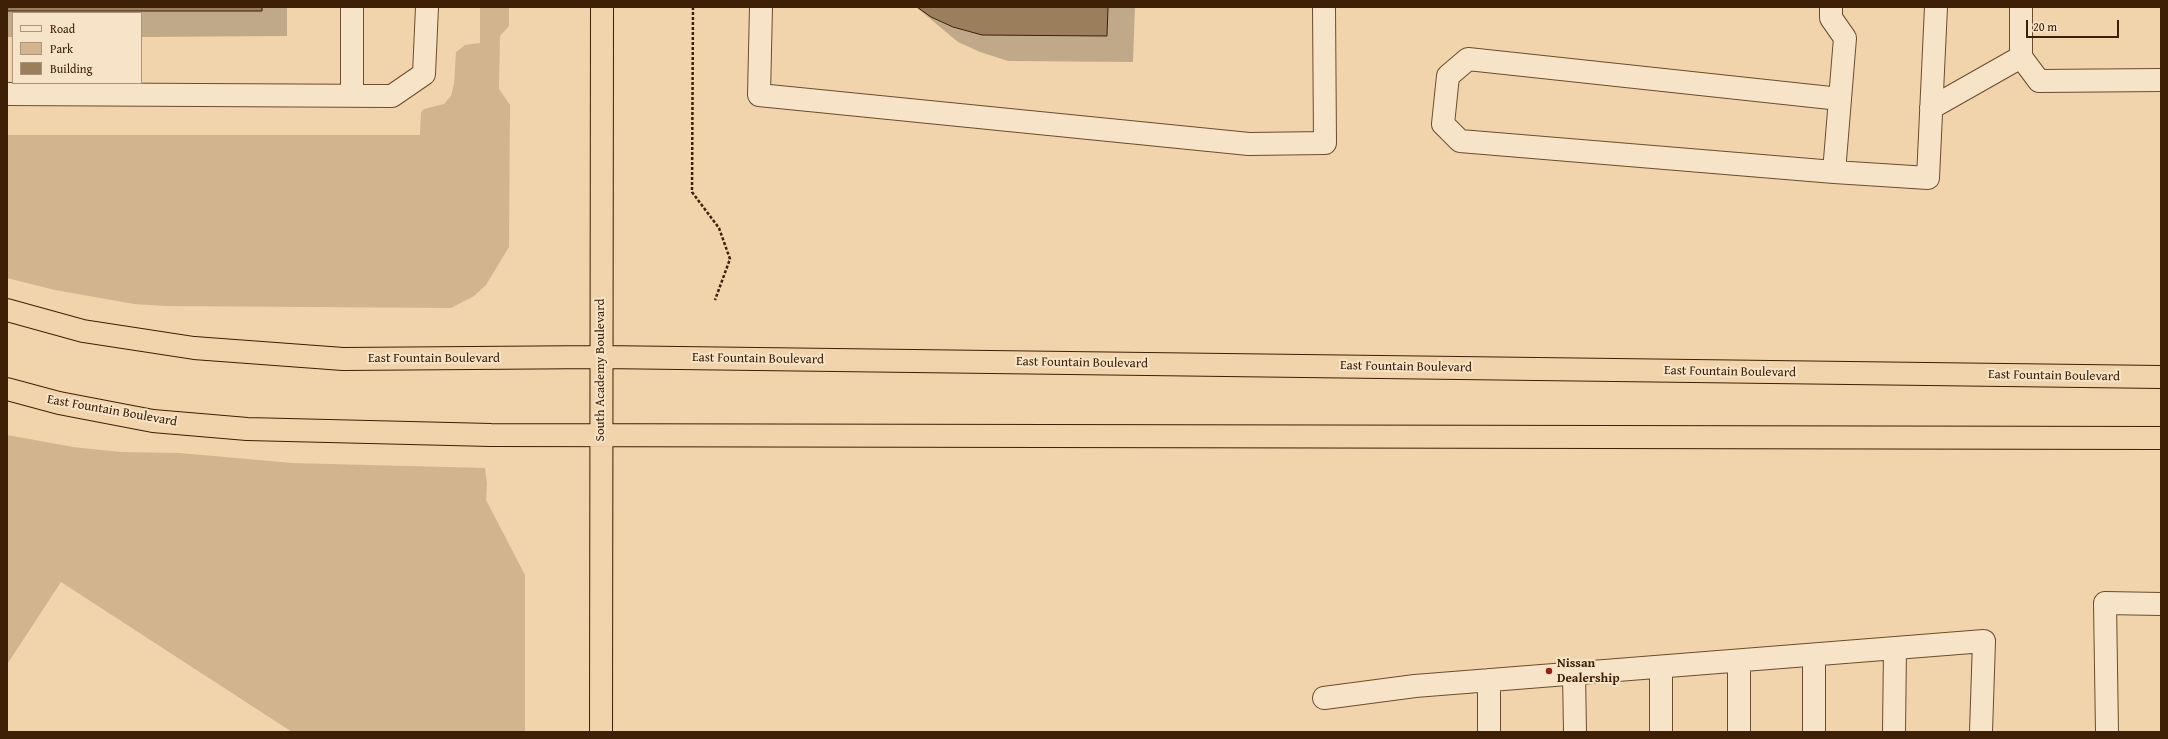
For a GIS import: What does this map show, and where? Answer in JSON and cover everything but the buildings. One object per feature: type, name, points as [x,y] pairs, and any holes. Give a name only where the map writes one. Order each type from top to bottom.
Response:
[{"type":"highway","name":"South Academy Boulevard","points":[[601,732],[602,7]]},
{"type":"highway","name":"East Fountain Boulevard","points":[[7,310],[83,331],[194,348],[256,354],[343,359],[601,357],[2161,377]]},
{"type":"highway","name":"East Fountain Boulevard","points":[[7,389],[59,403],[153,421],[239,428],[601,436],[2161,438]]},
{"type":"lane","points":[[352,7],[352,96]]},
{"type":"lane","points":[[7,94],[392,96],[424,74],[427,7]]},
{"type":"lane","points":[[761,7],[759,94],[1248,144],[1325,143],[1324,7]]},
{"type":"lane","points":[[1831,7],[1831,18],[1845,38],[1834,172]]},
{"type":"lane","points":[[1840,99],[1468,59],[1448,76],[1443,124],[1460,141],[1834,172],[1928,178],[1936,7]]},
{"type":"lane","points":[[2021,7],[2021,57],[2039,80],[2161,80]]},
{"type":"lane","points":[[1931,108],[2021,57]]},
{"type":"lane","points":[[2107,732],[2105,603],[2161,604]]},
{"type":"lane","points":[[1324,698],[1415,686],[1984,641],[1981,732]]},
{"type":"lane","points":[[1894,732],[1895,648]]},
{"type":"lane","points":[[1814,655],[1814,732]]},
{"type":"lane","points":[[1739,661],[1739,732]]},
{"type":"lane","points":[[1661,667],[1661,732]]},
{"type":"lane","points":[[1574,674],[1575,732]]},
{"type":"lane","points":[[1489,680],[1489,732]]},
{"type":"path","points":[[693,7],[692,192],[719,228],[730,259],[715,300]]},
{"type":"green space","points":[[480,7],[509,7],[509,26],[500,36],[499,89],[510,105],[509,247],[486,285],[474,296],[451,308],[165,306],[134,304],[55,290],[7,278],[7,135],[420,135],[421,112],[424,109],[444,104],[451,96],[454,84],[456,52],[465,45],[480,43]]},
{"type":"green space","points":[[7,435],[73,447],[120,452],[180,453],[292,463],[485,468],[487,484],[486,500],[525,575],[525,732],[292,732],[61,582],[8,663]]},
{"type":"place","name":"Nissan Dealership","points":[[1549,671]]}]
